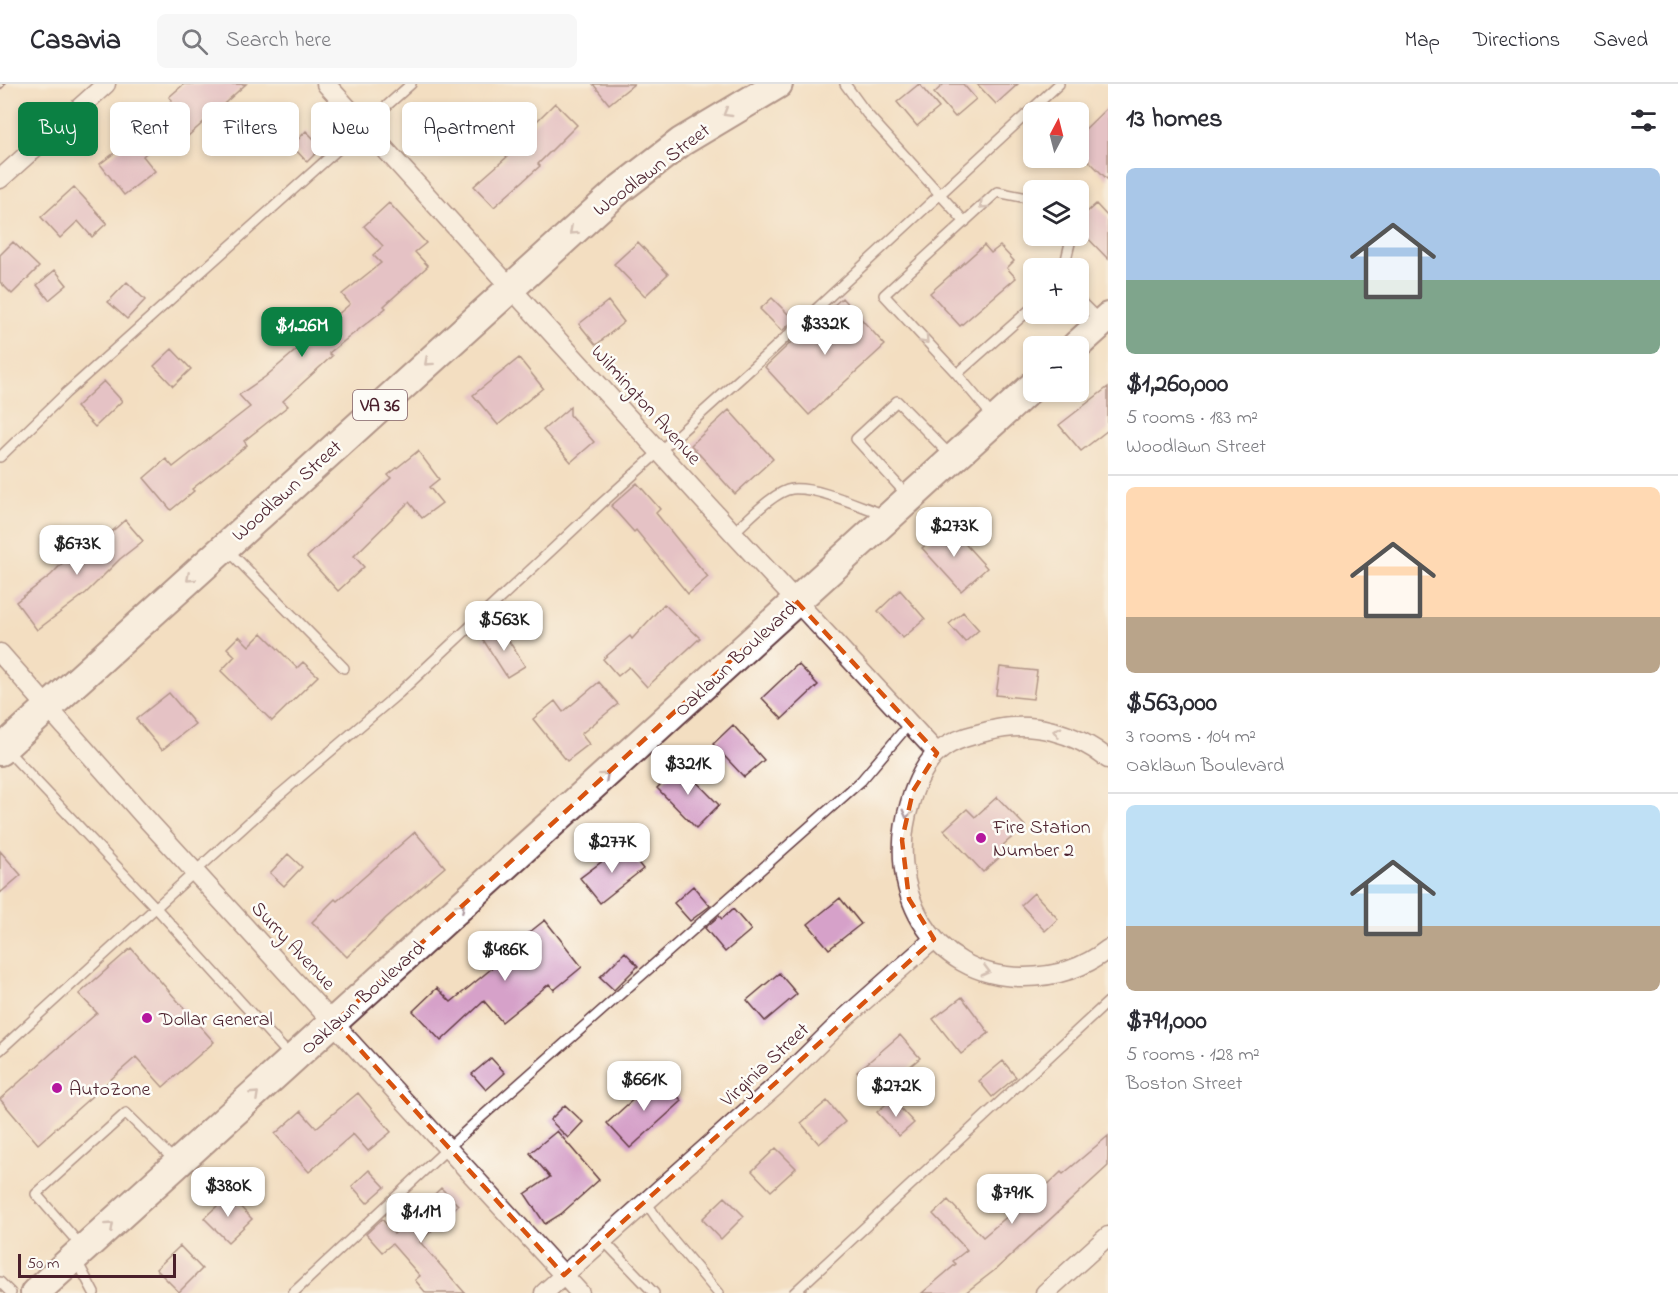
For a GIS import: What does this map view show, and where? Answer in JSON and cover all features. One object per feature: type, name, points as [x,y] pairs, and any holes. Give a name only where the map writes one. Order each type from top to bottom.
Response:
[{"type":"highway","name":"Woodlawn Street","points":[[2,749],[620,189],[681,142],[778,84]]},
{"type":"highway","points":[[1087,336],[1105,320]]},
{"type":"highway","name":"Oaklawn Boulevard","points":[[35,1293],[335,1022],[898,506],[1023,395]]},
{"type":"street","points":[[0,179],[106,84]]},
{"type":"street","name":"Wilmington Avenue","points":[[326,84],[342,102]]},
{"type":"street","name":"Wilmington Avenue","points":[[390,156],[733,533],[937,753]]},
{"type":"street","name":"Surry Avenue","points":[[0,653],[580,1293]]},
{"type":"street","points":[[1108,759],[1094,747],[1070,736],[1024,727],[996,729],[969,736],[937,753],[913,791],[902,840],[902,867],[909,899],[920,921],[934,939],[958,959],[973,967],[1011,977],[1043,977],[1069,971],[1094,960],[1108,949]]},
{"type":"street","name":"Virginia Street","points":[[544,1293],[934,939]]},
{"type":"street","points":[[1045,1293],[1108,1236]]},
{"type":"lane","points":[[390,102],[411,84]]},
{"type":"lane","points":[[845,84],[867,114],[965,222]]},
{"type":"lane","points":[[0,1050],[157,909],[278,796],[399,693],[1059,84]]},
{"type":"lane","points":[[0,457],[66,393],[330,156]]},
{"type":"lane","points":[[995,420],[957,374],[884,295],[997,192],[1023,197]]},
{"type":"lane","points":[[1089,308],[1105,320]]},
{"type":"lane","points":[[957,374],[1023,316]]},
{"type":"lane","points":[[898,506],[856,439],[897,401],[952,458]]},
{"type":"lane","points":[[733,533],[771,500],[791,489],[898,506]]},
{"type":"lane","points":[[225,546],[344,668]]},
{"type":"lane","points":[[293,1293],[449,1147],[861,781],[910,723]]},
{"type":"lane","points":[[2,749],[157,909],[293,1060]]},
{"type":"lane","points":[[794,1293],[1108,1002]]},
{"type":"lane","points":[[94,1293],[79,1254],[36,1194],[126,1113],[178,1165]]},
{"type":"lane","points":[[646,1202],[664,1229],[718,1293]]},
{"type":"lane","points":[[603,1240],[654,1293]]},
{"type":"lane","points":[[0,1282],[11,1293]]},
{"type":"highlighted area","points":[[796,601],[937,753],[913,791],[902,840],[909,899],[934,939],[564,1275],[335,1022]]},
{"type":"building","points":[[184,84],[246,84],[226,102],[202,102],[202,124],[190,134],[190,102],[170,102],[172,100],[169,97]]},
{"type":"building","points":[[593,84],[634,84],[609,104]]},
{"type":"building","points":[[919,84],[939,108],[917,126],[897,102]]},
{"type":"building","points":[[944,84],[963,84],[976,99],[955,117],[934,93]]},
{"type":"building","points":[[977,84],[1018,84],[996,104]]},
{"type":"building","points":[[555,103],[577,125],[538,164],[540,166],[494,207],[474,186],[506,156],[537,156],[537,121]]},
{"type":"building","points":[[1108,107],[1108,180],[1089,161],[1089,125]]},
{"type":"building","points":[[306,131],[311,136],[311,156],[313,156],[307,162],[299,153],[299,138]]},
{"type":"building","points":[[110,156],[143,156],[155,171],[124,195],[100,164]]},
{"type":"building","points":[[74,187],[107,223],[92,237],[78,221],[60,238],[41,217]]},
{"type":"building","points":[[389,203],[426,243],[415,252],[428,266],[384,306],[386,308],[329,353],[332,356],[283,401],[288,406],[244,441],[247,445],[192,489],[194,491],[171,510],[144,478],[166,459],[173,467],[250,407],[239,395],[265,377],[350,304],[342,294],[381,263],[373,255],[383,246],[364,226]]},
{"type":"building","points":[[1096,204],[1108,217],[1108,259],[1089,239],[1089,210]]},
{"type":"building","points":[[13,242],[39,267],[12,294],[0,282],[0,255]]},
{"type":"building","points":[[638,242],[668,274],[645,296],[614,264]]},
{"type":"building","points":[[984,245],[991,253],[1000,246],[1014,261],[1007,268],[1016,278],[960,326],[930,293]]},
{"type":"building","points":[[55,270],[67,285],[49,300],[37,285]]},
{"type":"building","points":[[127,282],[145,300],[127,319],[108,302]]},
{"type":"building","points":[[772,298],[794,320],[782,331],[760,309]]},
{"type":"building","points":[[842,298],[885,345],[809,415],[765,367]]},
{"type":"building","points":[[608,301],[624,322],[596,345],[579,324]]},
{"type":"building","points":[[172,349],[191,369],[173,386],[154,366]]},
{"type":"building","points":[[519,358],[543,388],[498,425],[473,395]]},
{"type":"building","points":[[104,381],[122,401],[95,427],[76,407]]},
{"type":"building","points":[[1108,387],[1108,430],[1081,451],[1059,425]]},
{"type":"building","points":[[570,407],[570,415],[594,442],[571,462],[543,430]]},
{"type":"building","points":[[729,410],[773,459],[735,494],[691,445]]},
{"type":"building","points":[[418,451],[439,479],[429,487],[442,503],[422,518],[409,502],[354,556],[364,567],[338,591],[307,557],[391,478],[388,475]]},
{"type":"building","points":[[637,483],[660,509],[656,513],[708,577],[688,594],[636,530],[634,532],[611,506]]},
{"type":"building","points":[[125,520],[143,541],[120,559],[86,593],[37,630],[16,602],[51,575],[82,543],[90,551]]},
{"type":"building","points":[[948,525],[987,568],[961,591],[922,548]]},
{"type":"building","points":[[900,590],[925,619],[903,638],[878,611]]},
{"type":"building","points":[[664,604],[700,638],[647,687],[629,667],[618,676],[603,659],[630,636],[632,639]]},
{"type":"building","points":[[963,612],[979,630],[965,642],[949,624]]},
{"type":"building","points":[[500,627],[525,666],[507,677],[482,638]]},
{"type":"building","points":[[262,633],[297,668],[303,662],[318,676],[272,721],[221,671],[235,656],[227,648],[239,636],[249,646]]},
{"type":"building","points":[[798,664],[818,685],[782,719],[762,698]]},
{"type":"building","points":[[1000,667],[1037,671],[1033,699],[996,695]]},
{"type":"building","points":[[599,682],[618,704],[581,734],[589,744],[567,761],[533,719],[555,701],[563,712]]},
{"type":"building","points":[[169,693],[195,724],[162,750],[136,719]]},
{"type":"building","points":[[733,725],[764,760],[744,777],[713,744]]},
{"type":"building","points":[[680,765],[719,805],[696,828],[657,788]]},
{"type":"building","name":"Fire Station Number 2","points":[[997,797],[1025,826],[1002,846],[1007,851],[983,872],[944,830],[967,809],[975,817]]},
{"type":"building","points":[[415,832],[445,867],[386,918],[347,957],[312,922],[335,899],[337,901]]},
{"type":"building","points":[[624,845],[643,869],[600,903],[580,878]]},
{"type":"building","points":[[0,851],[21,875],[0,893]]},
{"type":"building","points":[[288,854],[302,867],[284,886],[270,873]]},
{"type":"building","points":[[693,886],[710,906],[690,921],[674,903]]},
{"type":"building","points":[[1034,893],[1058,919],[1045,931],[1021,905]]},
{"type":"building","points":[[840,898],[861,924],[829,949],[808,924]]},
{"type":"building","points":[[733,909],[751,930],[725,952],[705,928],[719,916],[722,919]]},
{"type":"building","points":[[545,920],[582,967],[554,990],[549,984],[502,1022],[484,1001],[441,1041],[413,1011],[437,988],[451,1002],[519,946],[516,943]]},
{"type":"building","points":[[131,948],[214,1042],[163,1087],[136,1057],[38,1144],[0,1099],[97,1013],[79,994]]},
{"type":"building","points":[[625,952],[638,966],[614,990],[600,977]]},
{"type":"building","points":[[779,973],[797,994],[765,1021],[747,1000]]},
{"type":"building","points":[[962,997],[989,1033],[961,1054],[933,1019]]},
{"type":"building","points":[[900,1035],[920,1058],[876,1095],[857,1072]]},
{"type":"building","points":[[491,1058],[505,1073],[486,1090],[472,1074]]},
{"type":"building","points":[[1003,1061],[1016,1077],[992,1097],[979,1081]]},
{"type":"building","points":[[659,1076],[682,1101],[630,1148],[607,1123]]},
{"type":"building","points":[[358,1093],[391,1132],[368,1151],[353,1134],[309,1172],[275,1134],[301,1111],[316,1128]]},
{"type":"building","points":[[892,1099],[914,1123],[899,1136],[877,1112]]},
{"type":"building","points":[[827,1101],[845,1122],[819,1144],[801,1123]]},
{"type":"building","points":[[565,1105],[583,1122],[568,1138],[550,1120]]},
{"type":"building","points":[[557,1131],[599,1180],[561,1214],[545,1224],[525,1194],[550,1177],[530,1153]]},
{"type":"building","points":[[1108,1136],[1108,1166],[995,1270],[965,1293],[922,1293],[956,1264],[953,1261],[967,1250],[933,1214],[948,1200],[983,1237],[1016,1209],[1019,1212],[1061,1172],[1063,1174]]},
{"type":"building","points":[[776,1148],[796,1168],[771,1191],[752,1171]]},
{"type":"building","points":[[369,1170],[385,1187],[367,1203],[352,1186]]},
{"type":"building","points":[[441,1188],[458,1205],[420,1242],[465,1293],[426,1293],[415,1280],[420,1276],[392,1244],[382,1252],[366,1234],[382,1219],[394,1234]]},
{"type":"building","points":[[229,1195],[252,1219],[228,1242],[204,1218]]},
{"type":"building","points":[[725,1197],[744,1216],[721,1239],[702,1219]]},
{"type":"building","points":[[180,1246],[202,1269],[179,1292],[156,1269]]},
{"type":"place","name":"Fire Station Number 2","points":[[981,838]]},
{"type":"place","name":"Dollar General","points":[[147,1018]]},
{"type":"place","name":"AutoZone","points":[[57,1088]]}]
